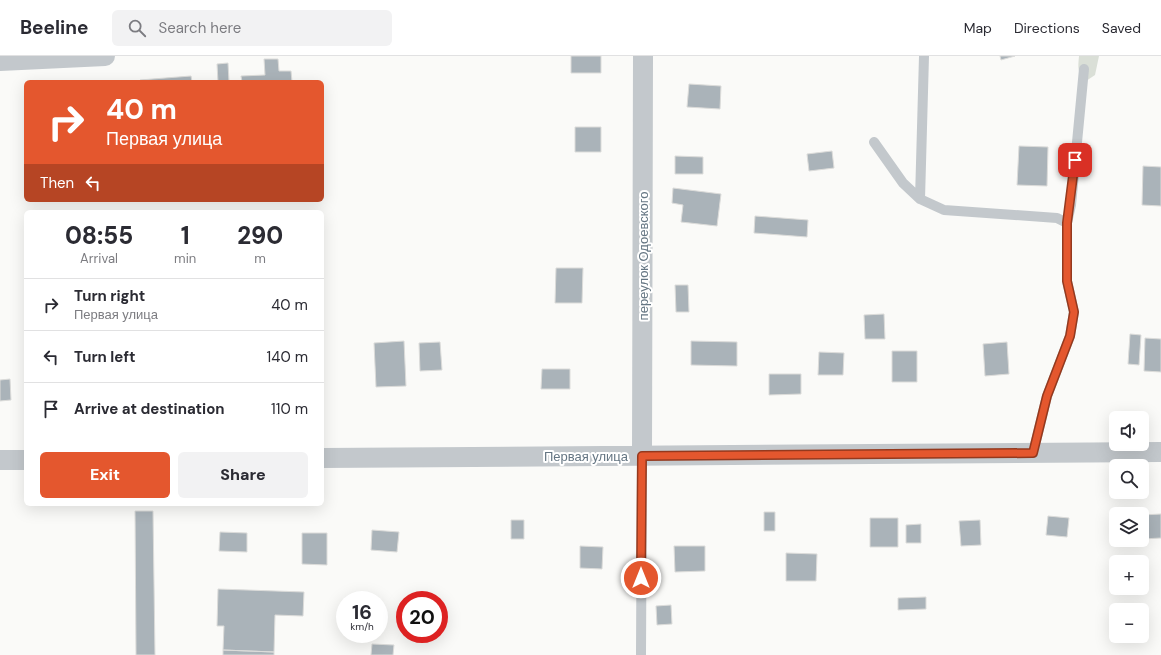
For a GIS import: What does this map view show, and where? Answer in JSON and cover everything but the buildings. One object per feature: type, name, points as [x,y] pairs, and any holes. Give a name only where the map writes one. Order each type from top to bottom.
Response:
[{"type":"street","points":[[0,61],[104,56]]},
{"type":"street","name":"переулок Одоевского","points":[[642,456],[643,56]]},
{"type":"street","name":"Первая улица","points":[[324,458],[1161,452]]},
{"type":"street","points":[[0,460],[24,460]]},
{"type":"lane","points":[[920,200],[924,56]]},
{"type":"lane","points":[[1033,453],[1047,396],[1070,336],[1074,312],[1067,281],[1067,223],[1084,69]]},
{"type":"lane","points":[[874,142],[903,182],[920,200],[944,210],[1057,218],[1067,223]]},
{"type":"lane","points":[[641,655],[642,456]]},
{"type":"shaded area","points":[[1079,56],[1099,56],[1095,75],[1086,81],[1081,76],[1079,70]]},
{"type":"route","points":[[641,578],[642,456],[1033,453],[1047,396],[1070,336],[1074,312],[1067,281],[1067,223],[1075,160]]}]
